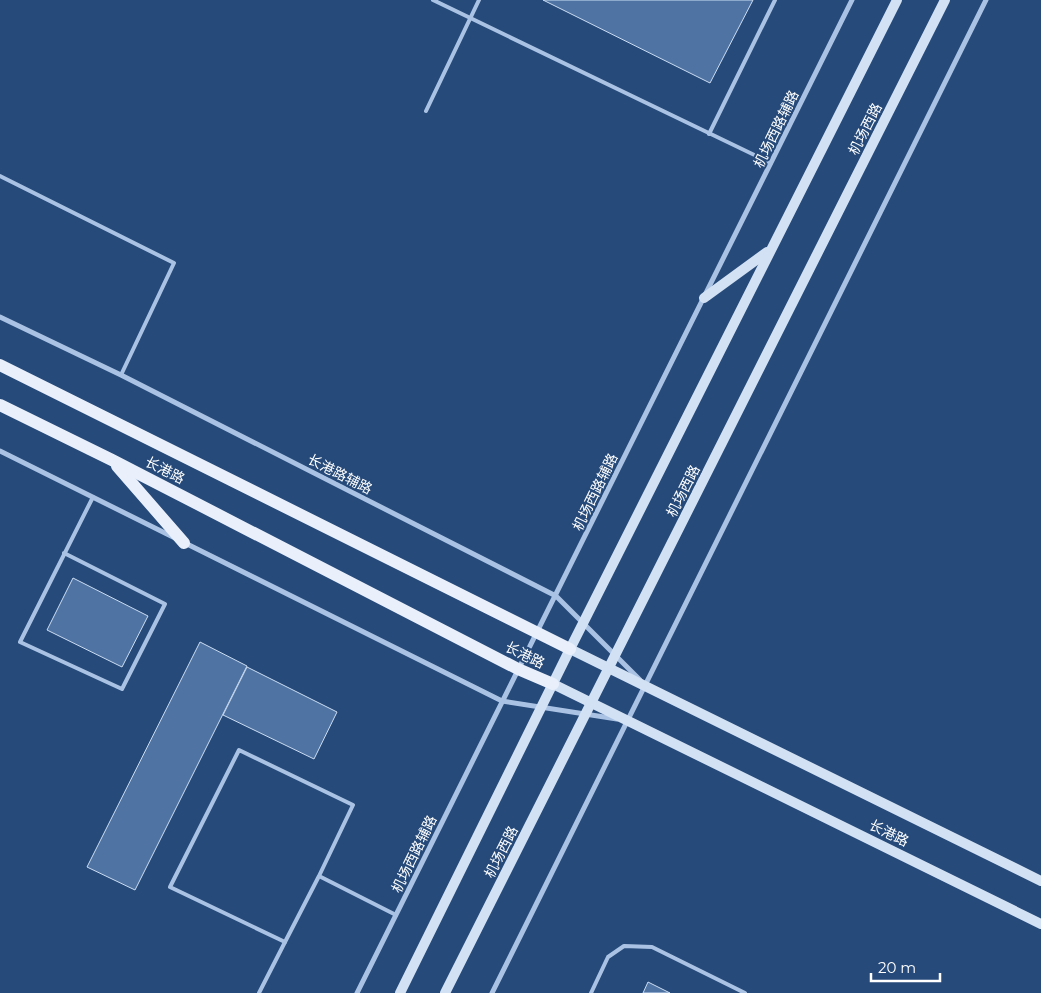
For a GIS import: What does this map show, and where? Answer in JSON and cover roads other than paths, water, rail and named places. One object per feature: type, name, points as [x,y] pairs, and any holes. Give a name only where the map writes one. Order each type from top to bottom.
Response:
[{"type":"main road","name":"机场西路","points":[[400,993],[570,649],[897,0]]},
{"type":"main road","name":"机场西路","points":[[446,993],[945,0]]},
{"type":"main road","points":[[704,298],[770,250]]},
{"type":"main road","name":"长港路","points":[[0,365],[609,669],[646,685],[1041,881]]},
{"type":"main road","name":"长港路","points":[[0,405],[112,460],[518,669],[553,684],[1041,924]]},
{"type":"main road","points":[[112,460],[184,542]]},
{"type":"street","name":"机场西路辅路","points":[[357,993],[852,0]]},
{"type":"street","points":[[492,993],[986,0]]},
{"type":"street","name":"长港路辅路","points":[[0,317],[121,375],[556,596],[646,685]]},
{"type":"street","points":[[0,451],[502,701],[628,721]]},
{"type":"lane","points":[[433,0],[771,163]]},
{"type":"lane","points":[[426,111],[479,0]]},
{"type":"lane","points":[[709,134],[775,0]]},
{"type":"lane","points":[[0,176],[174,263],[121,375]]},
{"type":"lane","points":[[64,553],[165,604],[122,689],[20,642],[64,553],[93,497]]},
{"type":"lane","points":[[259,993],[319,876],[352,805],[239,750],[170,887],[285,942]]},
{"type":"lane","points":[[319,876],[396,915]]},
{"type":"lane","points":[[591,993],[608,958],[624,946],[652,947],[744,993]]}]
